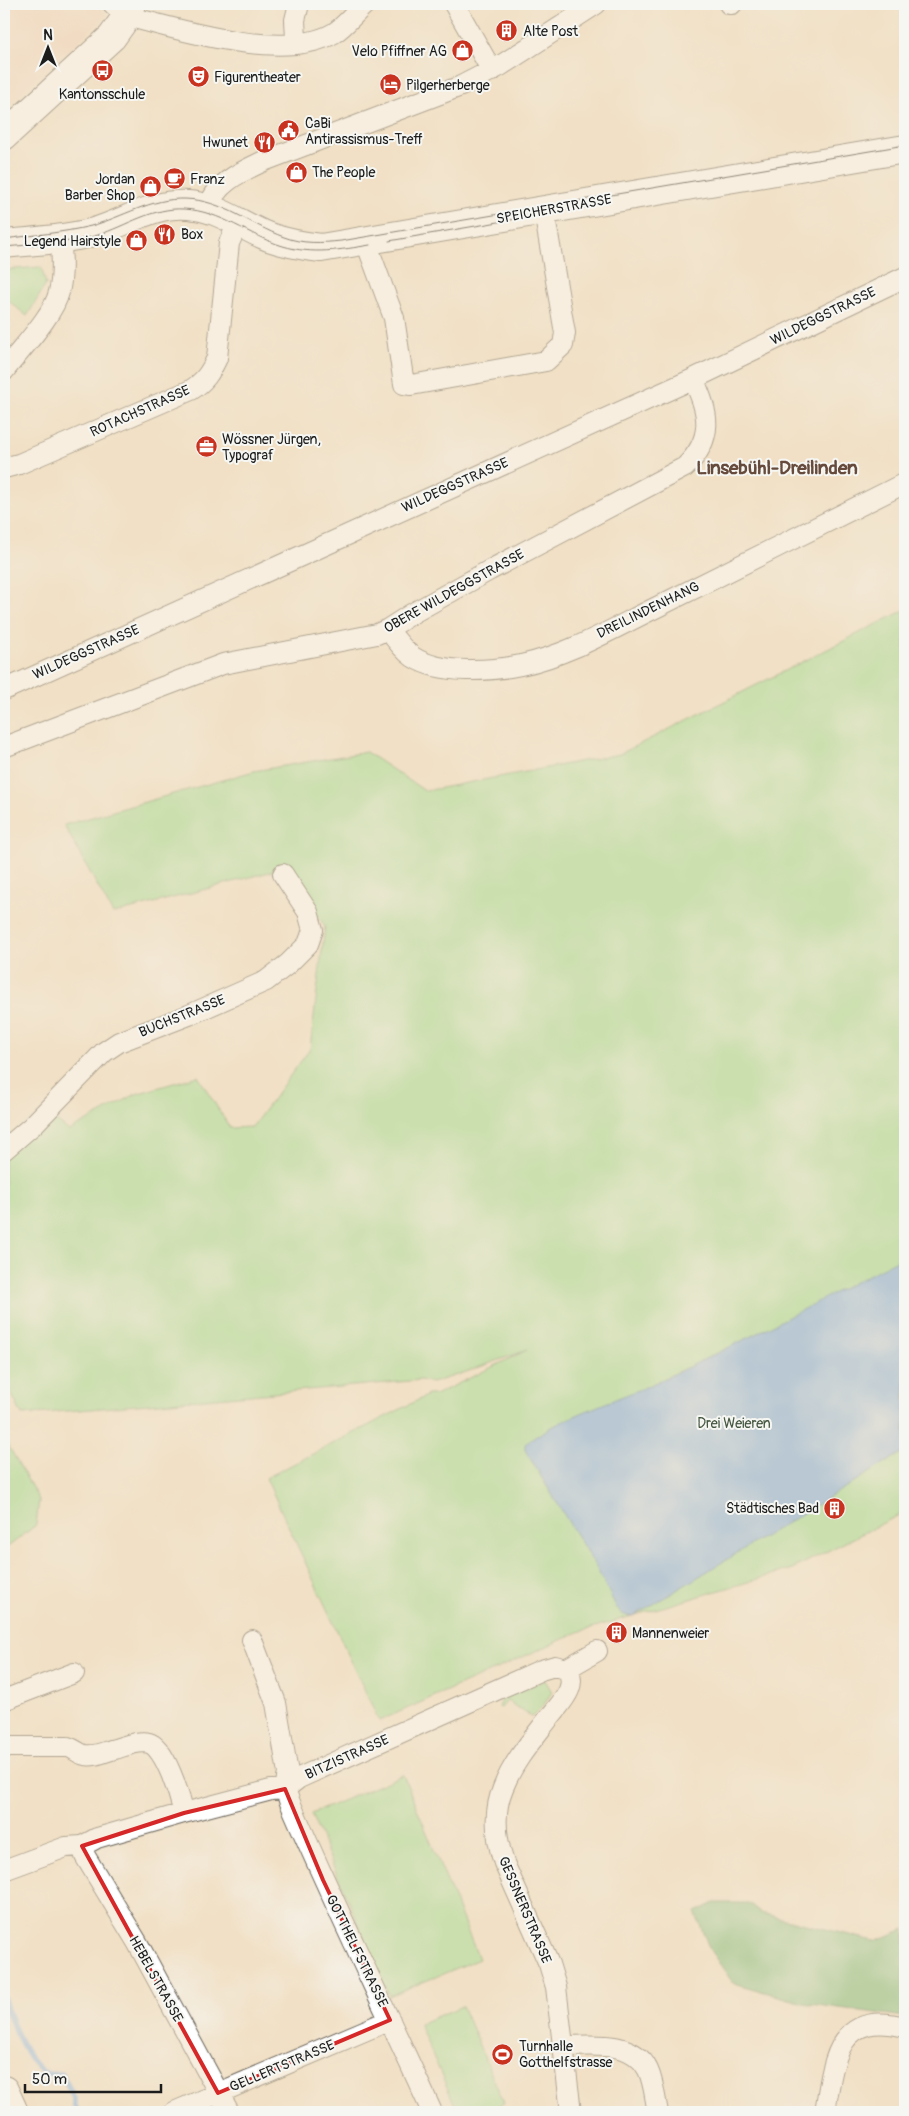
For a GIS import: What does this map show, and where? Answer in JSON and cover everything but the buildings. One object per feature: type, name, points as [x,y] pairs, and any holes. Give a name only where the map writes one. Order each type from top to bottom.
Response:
[{"type":"main road","points":[[4,136],[112,37],[124,8]]},
{"type":"main road","name":"SPEICHERSTRASSE","points":[[4,244],[94,232],[145,211],[164,206],[187,204],[209,208],[268,236],[294,245],[320,248],[366,242],[905,149]]},
{"type":"main road","points":[[4,2090],[14,2112]]},
{"type":"street","points":[[293,44],[296,39],[295,20],[299,4]]},
{"type":"street","points":[[124,8],[255,45],[293,44],[316,40],[334,32],[365,4]]},
{"type":"street","points":[[454,4],[492,70]]},
{"type":"street","points":[[209,208],[214,194],[232,178],[264,161],[461,86],[492,70],[596,4]]},
{"type":"street","points":[[366,242],[394,318],[404,384],[411,385],[546,361],[563,345],[566,333],[544,211]]},
{"type":"street","name":"ROTACHSTRASSE","points":[[4,468],[19,464],[190,390],[202,383],[210,373],[217,358],[229,243],[239,221]]},
{"type":"street","points":[[4,371],[54,306],[61,280],[60,238]]},
{"type":"street","name":"WILDEGGSTRASSE","points":[[4,690],[693,379],[905,277]]},
{"type":"street","name":"OBERE WILDEGGSTRASSE","points":[[4,747],[223,664],[364,637],[388,629],[490,570],[685,467],[702,446],[707,431],[702,401],[693,379]]},
{"type":"street","name":"DREILINDENHANG","points":[[388,629],[397,642],[413,657],[428,664],[444,668],[471,670],[497,668],[544,659],[642,614],[905,483]]},
{"type":"street","name":"BUCHSTRASSE","points":[[4,1150],[32,1126],[104,1052],[119,1042],[189,1015],[266,981],[288,964],[308,944],[313,930],[308,912],[283,874]]},
{"type":"street","points":[[252,1640],[276,1704],[288,1774],[285,1789]]},
{"type":"street","name":"BITZISTRASSE","points":[[4,1870],[66,1847],[82,1846],[97,1838],[270,1790],[285,1789],[298,1778],[541,1670],[555,1666],[566,1669],[597,1651]]},
{"type":"street","name":"GESSNERSTRASSE","points":[[566,1669],[571,1677],[569,1690],[526,1747],[510,1774],[499,1800],[496,1828],[499,1849],[504,1863],[549,1964],[556,1987],[571,2112]]},
{"type":"street","points":[[4,1700],[74,1673]]},
{"type":"street","points":[[4,1747],[68,1747],[76,1749],[85,1755],[93,1755],[139,1742],[149,1742],[158,1747],[179,1791],[184,1813]]},
{"type":"street","name":"GOTTHELFSTRASSE","points":[[285,1789],[323,1880],[432,2112]]},
{"type":"street","name":"HEBELSTRASSE","points":[[82,1846],[86,1856],[137,1942],[229,2112]]},
{"type":"street","name":"GELLERTSTRASSE","points":[[174,2112],[390,2020]]},
{"type":"street","points":[[825,2112],[836,2054],[849,2036],[870,2024],[883,2023],[905,2027]]},
{"type":"street","points":[[563,2046],[615,2047],[634,2054],[648,2070],[658,2112]]},
{"type":"highlighted area","points":[[285,1789],[323,1880],[390,2020],[218,2093],[82,1846],[184,1813]]},
{"type":"shaded area","points":[[4,4],[97,4],[107,15],[4,109]]},
{"type":"green space","points":[[41,267],[46,284],[27,316],[4,297],[4,270]]},
{"type":"green space","name":"Drei Weieren","points":[[905,610],[905,1512],[792,1569],[581,1631],[379,1721],[266,1478],[428,1395],[435,1395],[527,1350],[432,1383],[421,1380],[22,1415],[7,1385],[4,1374],[4,1150],[45,1112],[69,1131],[136,1094],[198,1076],[230,1128],[252,1127],[310,1049],[325,927],[288,867],[113,914],[64,825],[254,771],[366,752],[425,791],[620,754]]},
{"type":"green space","points":[[8,1445],[39,1500],[36,1525],[4,1550],[4,1448]]},
{"type":"green space","points":[[545,1680],[552,1692],[543,1706],[532,1717],[507,1701],[501,1708],[499,1707],[503,1698]]},
{"type":"green space","points":[[403,1775],[479,1959],[389,1996],[311,1814]]},
{"type":"green space","points":[[714,1903],[749,1903],[761,1913],[874,1941],[905,1929],[905,2017],[803,2003],[733,1983],[710,1950],[695,1912]]},
{"type":"green space","points":[[462,2006],[504,2103],[482,2112],[458,2112],[419,2024]]},
{"type":"water","name":"Mannenweier","points":[[905,1256],[905,1451],[634,1616],[624,1615],[618,1610],[597,1569],[525,1450],[525,1444],[574,1416],[648,1386],[695,1364]]},
{"type":"waterway","points":[[4,1999],[26,2051],[39,2069],[46,2073],[62,2074],[74,2098],[74,2105],[78,2112]]},
{"type":"tram line","points":[[4,239],[91,226],[149,205],[185,199],[199,200],[224,208],[272,232],[298,241],[341,241],[905,145]]},
{"type":"tram line","points":[[389,241],[591,206]]},
{"type":"tram line","points":[[4,247],[87,238],[151,214],[173,209],[210,214],[271,242],[294,249],[326,251],[370,245]]},
{"type":"place","name":"Alte Post","points":[[507,31]]},
{"type":"place","name":"Velo Pfiffner AG","points":[[463,51]]},
{"type":"place","name":"Kantonsschule","points":[[102,71]]},
{"type":"place","name":"Figurentheater","points":[[198,77]]},
{"type":"place","name":"Pilgerherberge","points":[[390,85]]},
{"type":"place","name":"CaBi Antirassismus-Treff","points":[[289,131]]},
{"type":"place","name":"Hwunet","points":[[264,142]]},
{"type":"place","name":"The People","points":[[296,172]]},
{"type":"place","name":"Franz","points":[[174,179]]},
{"type":"place","name":"Jordan Barber Shop","points":[[151,187]]},
{"type":"place","name":"Box","points":[[165,234]]},
{"type":"place","name":"Legend Hairstyle","points":[[137,241]]},
{"type":"place","name":"Wössner Jürgen, Typograf","points":[[206,447]]},
{"type":"place","name":"Städtisches Bad","points":[[835,1508]]},
{"type":"place","name":"Mannenweier","points":[[616,1633]]},
{"type":"place","name":"Turnhalle Gotthelfstrasse","points":[[503,2054]]},
{"type":"district","name":"Linsebühl-Dreilinden","points":[[777,468]]}]
